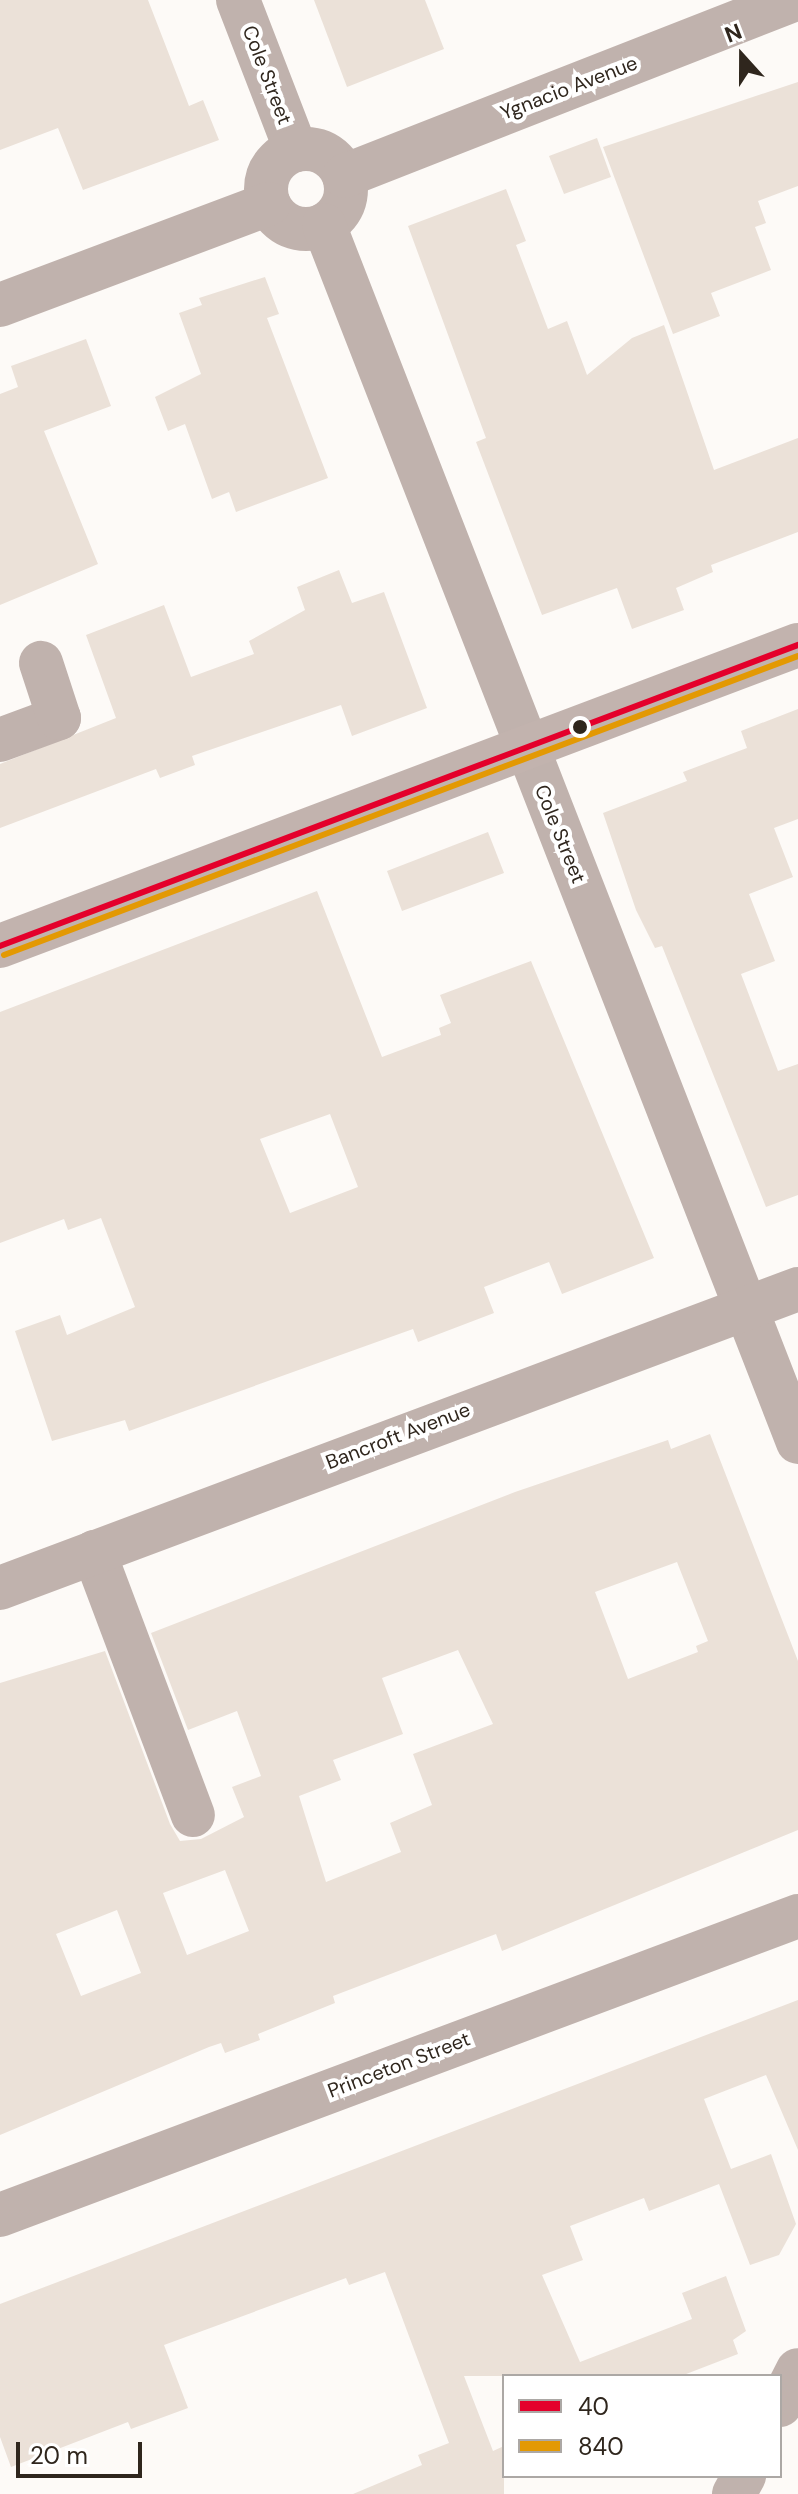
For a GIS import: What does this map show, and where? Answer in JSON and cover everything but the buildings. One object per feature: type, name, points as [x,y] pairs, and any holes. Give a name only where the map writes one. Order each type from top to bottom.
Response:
[{"type":"main road","points":[[0,946],[798,645]]},
{"type":"street","name":"Cole Street","points":[[238,0],[296,150]]},
{"type":"street","name":"Ygnacio Avenue","points":[[344,176],[794,0]]},
{"type":"street","points":[[296,150],[324,153],[344,176],[345,202],[324,225],[294,227],[269,204],[274,165],[296,150]]},
{"type":"street","points":[[0,305],[269,204]]},
{"type":"street","name":"Cole Street","points":[[324,225],[798,1442]]},
{"type":"street","points":[[0,740],[59,718],[41,663]]},
{"type":"street","name":"Bancroft Avenue","points":[[0,1588],[746,1305],[798,1289]]},
{"type":"street","points":[[94,1552],[193,1815]]},
{"type":"street","name":"Princeton Street","points":[[0,2215],[798,1916]]},
{"type":"street","points":[[782,2401],[798,2370]]},
{"type":"transit line","name":"40","points":[[0,946],[798,645]]},
{"type":"transit line","name":"840","points":[[4,955],[798,656]]}]
